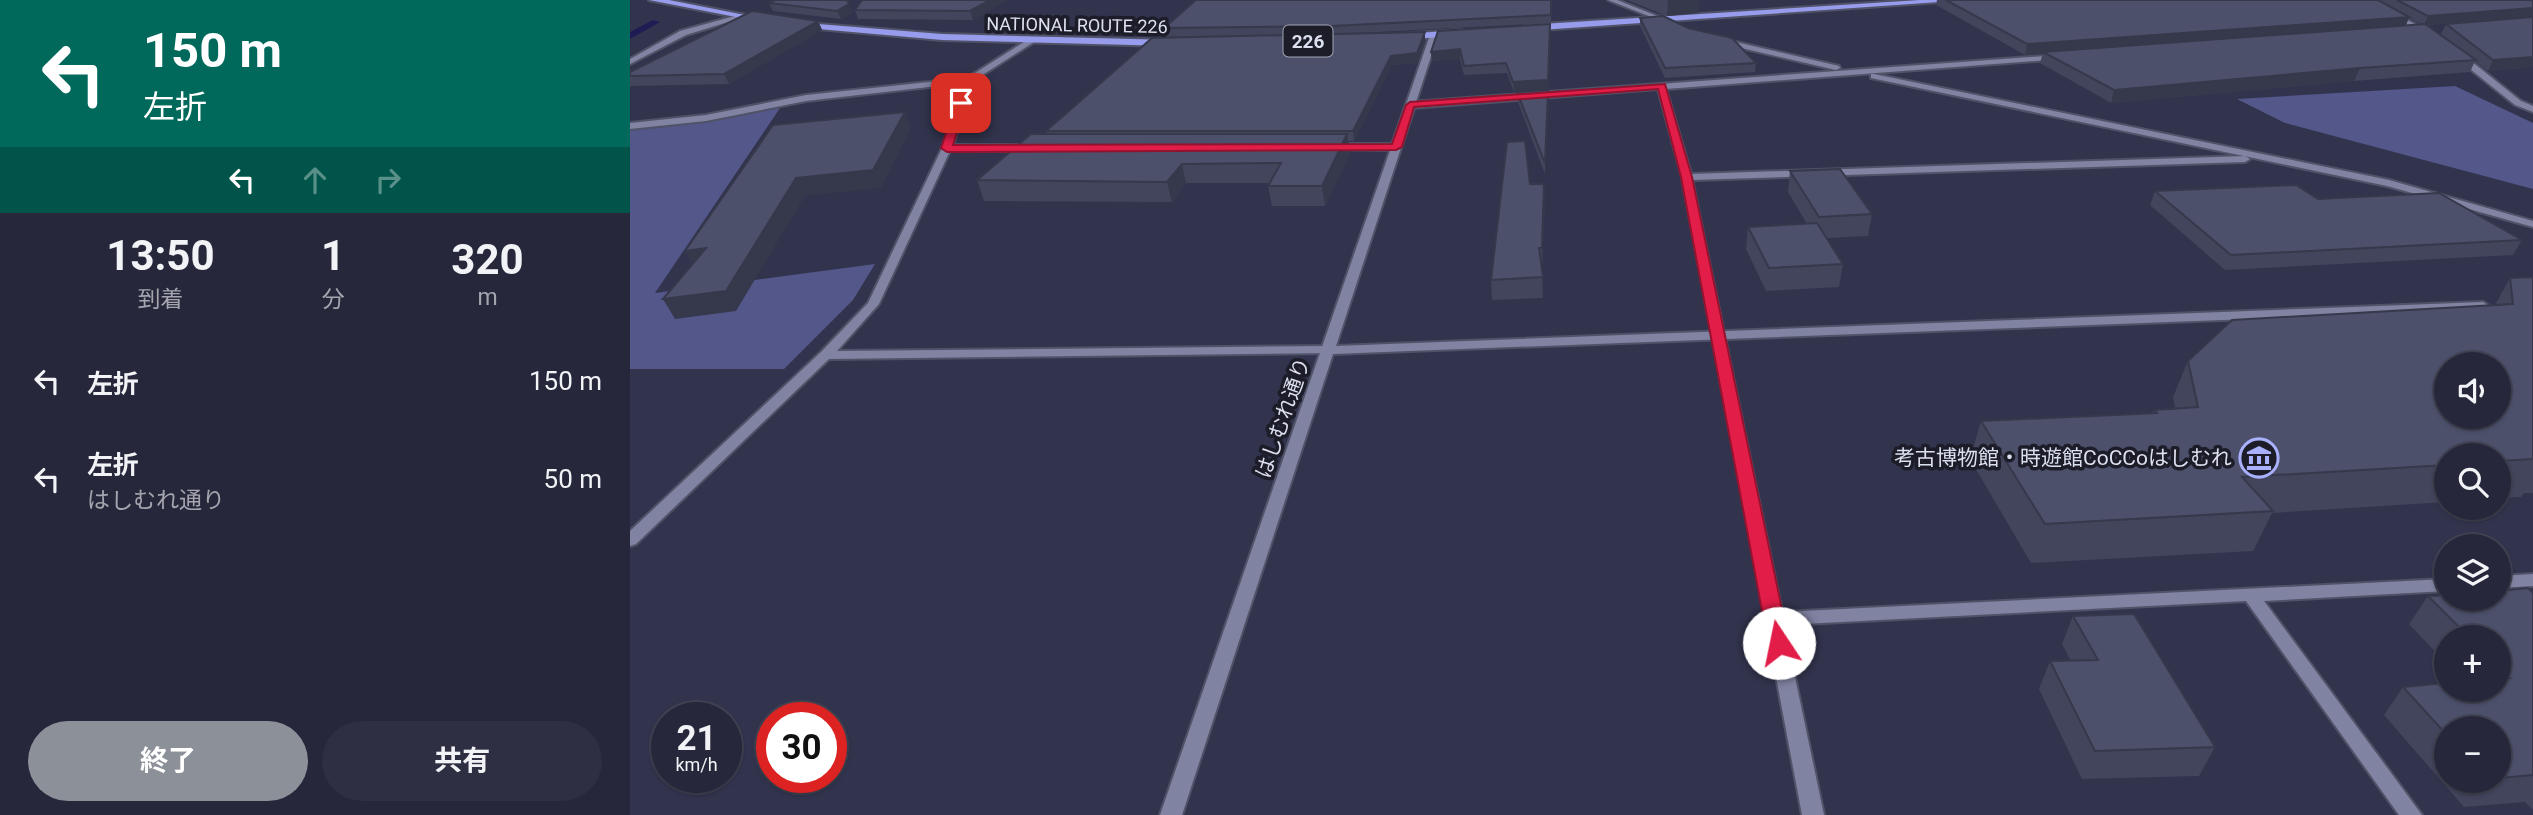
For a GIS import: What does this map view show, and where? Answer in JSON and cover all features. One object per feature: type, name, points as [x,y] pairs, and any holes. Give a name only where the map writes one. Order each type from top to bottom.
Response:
[{"type":"highway","name":"NATIONAL ROUTE 226","points":[[654,0],[780,22],[904,34],[1030,41],[1187,43]]},
{"type":"highway","points":[[1514,29],[1963,0]]},
{"type":"highway","points":[[1384,38],[1474,32]]},
{"type":"street","points":[[1611,0],[1681,28]]},
{"type":"street","points":[[2364,0],[2441,40]]},
{"type":"street","points":[[630,62],[683,33],[742,16]]},
{"type":"street","points":[[2396,32],[2438,29]]},
{"type":"street","name":"はしむれ通り","points":[[1171,815],[1434,34]]},
{"type":"street","points":[[1712,38],[1855,72],[2389,183],[2533,224]]},
{"type":"street","points":[[630,126],[706,118],[806,98],[969,80],[1030,41]]},
{"type":"street","points":[[2450,48],[2518,103],[2533,109]]},
{"type":"street","points":[[1410,105],[2063,57]]},
{"type":"street","points":[[630,540],[827,355],[873,304],[947,148],[969,80]]},
{"type":"street","points":[[1661,86],[1687,177],[1716,337],[1813,815]]},
{"type":"street","points":[[1315,147],[1396,147]]},
{"type":"street","points":[[947,148],[1042,148]]},
{"type":"street","points":[[1687,177],[2268,159]]},
{"type":"street","points":[[827,355],[1328,350],[2491,305]]},
{"type":"street","points":[[2511,581],[2533,580]]},
{"type":"street","points":[[1774,619],[2434,586]]},
{"type":"street","points":[[2252,597],[2411,815]]},
{"type":"shaded area","points":[[2455,86],[2533,123],[2533,189],[2285,123],[2237,99]]},
{"type":"shaded area","points":[[780,108],[655,293],[875,264],[853,300],[784,369],[630,369],[630,130],[714,120]]},
{"type":"building","points":[[775,0],[847,0],[849,4],[837,11],[769,3]]},
{"type":"building","points":[[862,0],[990,0],[970,11],[855,10]]},
{"type":"building","points":[[1196,0],[1551,0],[1551,15],[1332,26],[1164,28]]},
{"type":"building","points":[[1946,0],[2378,0],[2409,17],[2027,44]]},
{"type":"building","points":[[2397,0],[2533,0],[2533,8],[2428,16]]},
{"type":"building","points":[[752,11],[818,21],[724,74],[630,76],[630,72]]},
{"type":"building","points":[[1663,16],[1688,28],[1732,38],[1756,63],[1665,68],[1640,18]]},
{"type":"building","points":[[2533,17],[2533,57],[2493,60],[2446,24]]},
{"type":"building","points":[[1550,24],[1548,80],[1513,82],[1506,63],[1464,66],[1460,49],[1431,52],[1438,31]]},
{"type":"building","points":[[2425,24],[2476,60],[2114,90],[2043,52]]},
{"type":"building","points":[[1425,32],[1417,53],[1391,56],[1353,131],[1046,131],[1152,38]]},
{"type":"building","points":[[1548,90],[1545,163],[1517,92]]},
{"type":"building","points":[[905,112],[873,170],[796,178],[726,291],[663,299],[706,248],[685,251],[773,125]]},
{"type":"building","points":[[1031,134],[1347,134],[1322,186],[1268,186],[1281,163],[1182,164],[1167,182],[977,180]]},
{"type":"building","points":[[1525,141],[1530,184],[1544,184],[1542,248],[1539,248],[1543,277],[1491,280],[1507,142]]},
{"type":"building","points":[[1840,169],[1872,214],[1819,217],[1790,171]]},
{"type":"building","points":[[2296,185],[2318,199],[2439,193],[2522,240],[2231,255],[2155,191]]},
{"type":"building","points":[[1817,223],[1843,264],[1769,268],[1748,227]]},
{"type":"building","points":[[2533,277],[2533,459],[2511,460],[2511,443],[2434,443],[2434,466],[2242,477],[2273,511],[2045,524],[1981,421],[2157,413],[2154,410],[2198,407],[2188,361],[2232,320],[2513,304],[2510,278]]},
{"type":"building","points":[[2528,588],[2533,593],[2533,775],[2511,777],[2511,716],[2434,716],[2434,721],[2403,687],[2434,684],[2434,702],[2511,702],[2511,625],[2457,625],[2443,611],[2511,611],[2511,590]]},
{"type":"building","points":[[2134,614],[2215,747],[2095,751],[2050,661],[2098,660],[2073,616]]},
{"type":"waterway","points":[[630,36],[656,22]]},
{"type":"place","name":"考古博物館・時遊館CoCCoはしむれ","points":[[2259,458]]},
{"type":"route","points":[[961,103],[947,148],[1396,147],[1410,105],[1661,86],[1687,177],[1716,337],[1779,643]]}]
